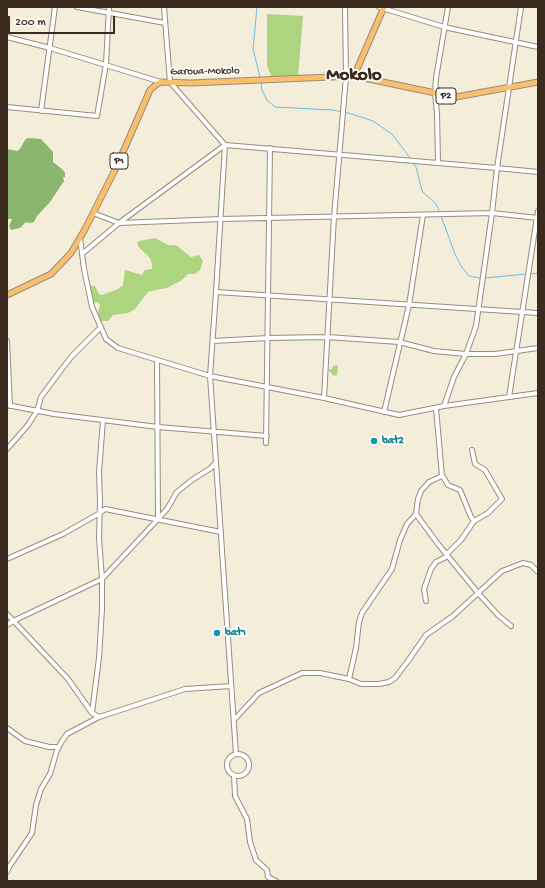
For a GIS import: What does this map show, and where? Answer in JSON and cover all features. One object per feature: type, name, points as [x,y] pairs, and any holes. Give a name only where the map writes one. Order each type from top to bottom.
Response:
[{"type":"main road","points":[[354,76],[382,8]]},
{"type":"main road","name":"Garoua-Mokolo","points":[[7,295],[51,274],[71,253],[118,166],[150,90],[156,84],[161,82],[191,83],[354,76]]},
{"type":"main road","name":"P2","points":[[354,76],[456,97],[538,82]]},
{"type":"street","points":[[42,111],[55,7]]},
{"type":"street","points":[[77,7],[165,23]]},
{"type":"street","points":[[7,107],[97,116],[106,64],[109,7]]},
{"type":"street","points":[[164,7],[170,82],[225,145],[210,376],[236,754]]},
{"type":"street","points":[[324,398],[334,217],[346,77],[345,7]]},
{"type":"street","points":[[438,162],[435,93],[436,78],[448,7]]},
{"type":"street","points":[[444,406],[454,377],[466,354],[476,326],[497,168],[522,7]]},
{"type":"street","points":[[382,8],[444,27],[538,47]]},
{"type":"street","points":[[7,37],[106,64],[161,82]]},
{"type":"street","points":[[82,254],[119,223],[225,145],[406,161],[438,162],[538,172]]},
{"type":"street","points":[[266,443],[270,148]]},
{"type":"street","points":[[510,397],[538,211]]},
{"type":"street","points":[[93,213],[119,223],[445,214],[492,214],[538,218]]},
{"type":"street","points":[[384,412],[409,305],[423,215]]},
{"type":"street","points":[[80,238],[84,269],[92,307],[106,339],[118,348],[210,376],[402,415],[444,406],[538,393]]},
{"type":"street","points":[[216,292],[538,313]]},
{"type":"street","points":[[7,449],[28,425],[37,411],[41,397],[53,380],[72,356],[101,327]]},
{"type":"street","points":[[213,341],[327,337],[400,342],[434,351],[466,354],[495,354],[538,348]]},
{"type":"street","points":[[7,341],[9,405],[37,411],[158,427],[267,436]]},
{"type":"street","points":[[157,360],[158,520]]},
{"type":"street","points":[[436,408],[442,475],[448,485],[460,490],[474,521]]},
{"type":"street","points":[[92,713],[99,658],[102,579],[99,538],[99,472],[103,420]]},
{"type":"street","points":[[426,601],[424,589],[431,569],[436,562],[447,555],[461,540],[477,518],[488,513],[502,499],[485,470],[475,464],[472,450]]},
{"type":"street","points":[[7,625],[102,579],[158,520],[177,492],[211,468],[216,462]]},
{"type":"street","points":[[348,679],[356,648],[360,619],[367,605],[389,574],[409,520],[416,514],[418,499],[421,491],[429,482],[441,477],[442,475]]},
{"type":"street","points":[[7,559],[63,534],[105,509],[221,532]]},
{"type":"street","points":[[416,514],[478,593],[498,615],[511,626]]},
{"type":"street","points":[[234,720],[259,693],[302,673],[320,673],[348,679],[362,684],[385,684],[392,680],[408,661],[426,635],[453,616],[502,571],[518,564],[527,563],[538,572]]},
{"type":"street","points":[[7,614],[68,679],[92,713],[99,717]]},
{"type":"street","points":[[7,872],[32,834],[36,805],[50,774],[59,747],[67,734],[99,717],[185,689],[231,686]]},
{"type":"street","points":[[7,728],[25,741],[49,747],[59,747]]},
{"type":"street","points":[[236,754],[246,757],[249,766],[248,770],[242,776],[234,776],[230,774],[226,766],[230,757],[236,754]]},
{"type":"street","points":[[234,776],[234,796],[247,819],[250,842],[256,860],[267,870],[268,876],[276,881]]},
{"type":"green space","points":[[267,14],[303,16],[298,77],[272,78],[267,66]]},
{"type":"green space","points":[[28,138],[41,139],[53,152],[53,162],[62,169],[65,173],[65,177],[63,177],[64,181],[50,202],[37,216],[34,222],[26,222],[20,228],[11,230],[9,226],[12,219],[7,219],[7,149],[17,151]]},
{"type":"green space","points":[[155,238],[168,245],[176,245],[191,257],[199,255],[203,261],[200,270],[195,274],[188,274],[182,280],[167,288],[148,292],[135,309],[128,313],[113,315],[108,321],[100,321],[98,312],[100,305],[98,302],[94,303],[90,290],[91,286],[95,286],[99,294],[102,295],[118,289],[123,285],[125,270],[142,275],[145,270],[152,269],[150,258],[138,246],[137,243],[139,241]]},
{"type":"green space","points":[[338,365],[337,375],[334,376],[329,369],[332,369],[333,366]]},
{"type":"waterway","points":[[257,7],[253,49],[260,77]]},
{"type":"waterway","points":[[261,82],[262,90],[267,100],[275,107],[333,110],[342,112]]},
{"type":"waterway","points":[[345,112],[373,121],[392,134],[410,158]]},
{"type":"waterway","points":[[413,163],[416,167],[422,191],[436,204],[440,213]]},
{"type":"waterway","points":[[441,216],[461,266],[469,276],[480,278]]},
{"type":"waterway","points":[[529,274],[538,273]]},
{"type":"waterway","points":[[485,278],[526,274]]},
{"type":"place","name":"bat2","points":[[374,441]]},
{"type":"place","name":"bat1","points":[[217,633]]},
{"type":"district","name":"Mokolo","points":[[354,76]]}]
